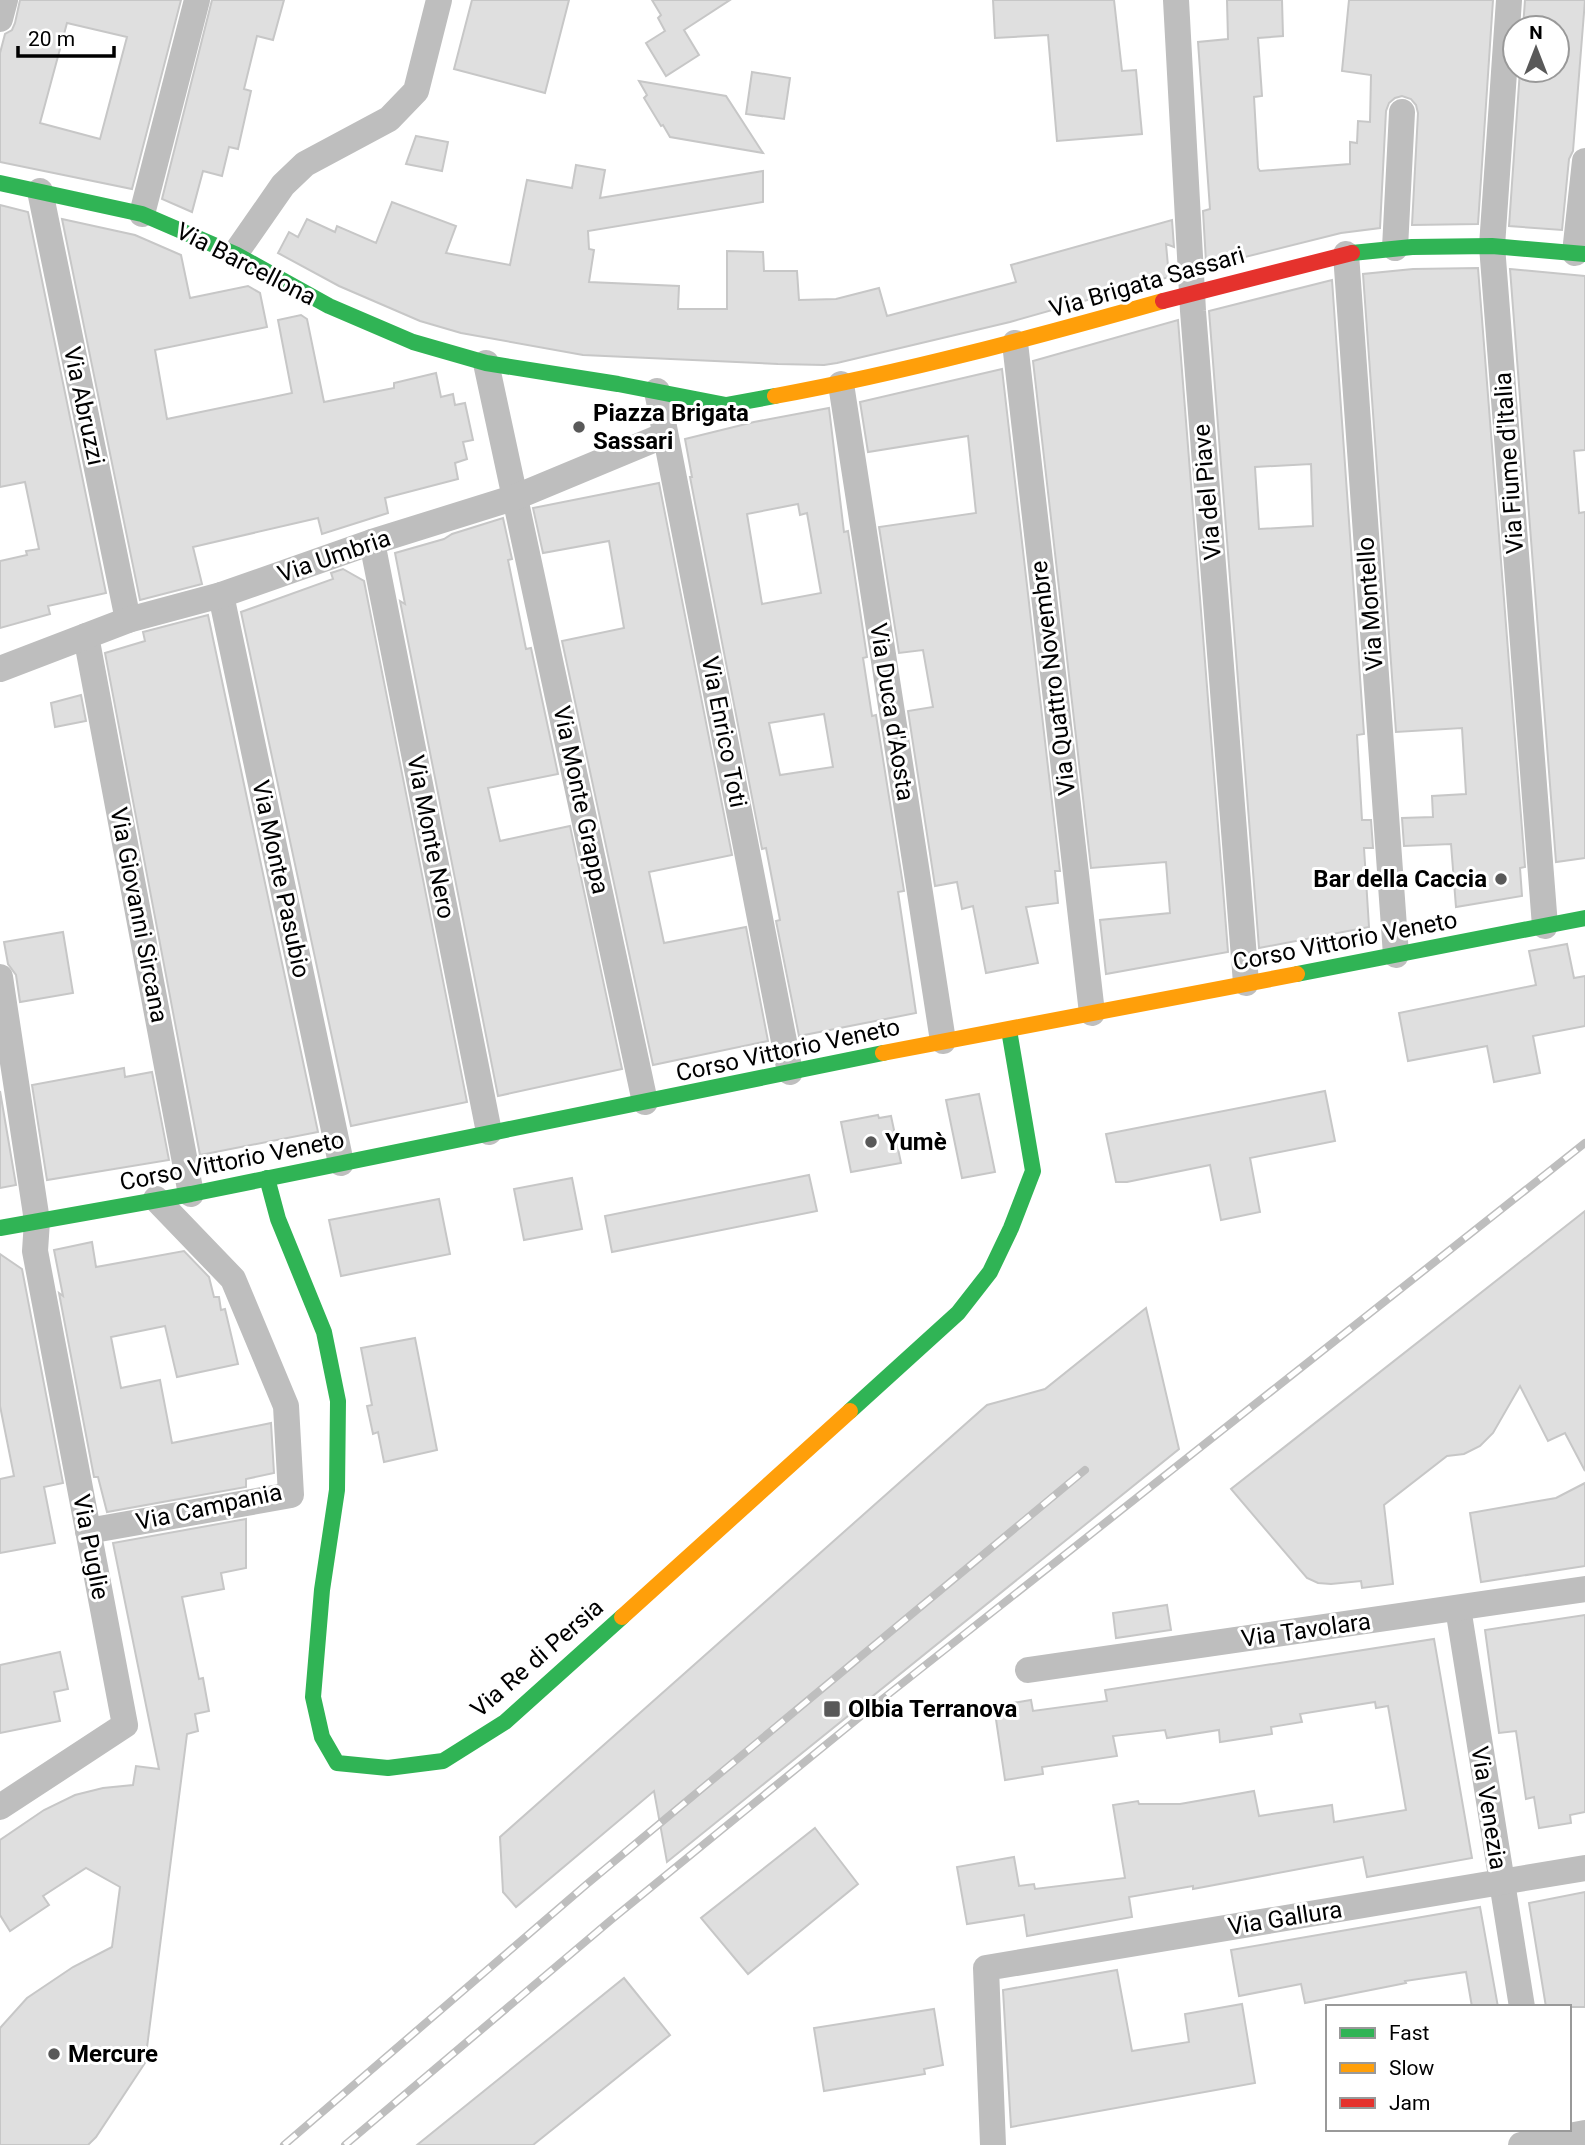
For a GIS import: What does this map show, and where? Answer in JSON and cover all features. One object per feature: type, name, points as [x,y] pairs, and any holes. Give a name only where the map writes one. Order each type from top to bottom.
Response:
[{"type":"street","points":[[0,19],[5,0]]},
{"type":"street","points":[[142,214],[197,0]]},
{"type":"street","points":[[235,254],[283,185],[305,164],[389,119],[416,91],[439,0]]},
{"type":"street","name":"Via del Piave","points":[[1177,0],[1191,293],[1245,983]]},
{"type":"street","name":"Via Fiume d'Italia","points":[[1509,0],[1492,246],[1545,926]]},
{"type":"street","points":[[1395,248],[1402,112]]},
{"type":"street","points":[[1580,254],[1585,161]]},
{"type":"street","name":"Via Barcellona","points":[[0,183],[142,214],[235,254],[329,306],[412,342],[486,363],[726,405]]},
{"type":"street","name":"Via Abruzzi","points":[[40,191],[128,620]]},
{"type":"street","name":"Via Brigata Sassari","points":[[726,405],[841,384],[1015,343],[1191,293],[1346,254],[1395,248],[1492,246],[1580,254]]},
{"type":"street","name":"Via Montello","points":[[1346,254],[1396,955]]},
{"type":"street","name":"Via Quattro Novembre","points":[[1015,343],[1091,1013]]},
{"type":"street","points":[[486,363],[516,497]]},
{"type":"street","name":"Via Duca d'Aosta","points":[[841,384],[943,1041]]},
{"type":"street","name":"Via Enrico Toti","points":[[657,391],[790,1072]]},
{"type":"street","name":"Via Umbria","points":[[0,669],[128,620],[221,595],[372,542],[516,497],[665,435]]},
{"type":"street","name":"Via Monte Grappa","points":[[516,497],[645,1102]]},
{"type":"street","name":"Via Monte Nero","points":[[372,542],[489,1132]]},
{"type":"street","name":"Via Monte Pasubio","points":[[221,595],[341,1163]]},
{"type":"street","name":"Via Giovanni Sircana","points":[[86,636],[191,1194]]},
{"type":"street","name":"Corso Vittorio Veneto","points":[[0,1228],[191,1194],[943,1041],[1585,918]]},
{"type":"street","name":"Via Puglie","points":[[0,977],[37,1221],[35,1251],[125,1725],[0,1807]]},
{"type":"street","name":"Via Re di Persia","points":[[267,1178],[278,1219],[324,1332],[338,1401],[337,1490],[322,1590],[313,1697],[322,1737],[337,1763],[388,1768],[443,1760],[505,1722],[958,1314],[990,1272],[1033,1171],[1009,1030]]},
{"type":"street","name":"Via Campania","points":[[88,1531],[291,1495],[286,1406],[233,1279],[156,1199]]},
{"type":"street","name":"Via Tavolara","points":[[1028,1670],[1585,1588]]},
{"type":"street","name":"Via Venezia","points":[[1458,1608],[1522,2005]]},
{"type":"street","name":"Via Gallura","points":[[993,2145],[986,1968],[1585,1868]]},
{"type":"street","points":[[1536,2138],[1585,2133]]},
{"type":"building","points":[[20,0],[181,0],[132,189],[0,162],[0,53],[5,34],[12,30]],"holes":[[[67,23],[127,37],[100,139],[40,123]]]},
{"type":"building","points":[[212,0],[284,0],[273,40],[257,36],[244,89],[251,91],[238,149],[229,147],[222,176],[203,171],[192,212],[162,199]]},
{"type":"building","points":[[472,0],[569,0],[545,93],[454,69]]},
{"type":"building","points":[[652,0],[730,0],[684,30],[699,55],[666,76],[646,43],[665,31],[658,18],[661,15]]},
{"type":"building","points":[[993,0],[1114,0],[1122,71],[1136,70],[1142,134],[1057,141],[1048,35],[995,38]]},
{"type":"building","points":[[1227,0],[1282,0],[1283,36],[1258,38],[1262,96],[1254,97],[1260,171],[1350,164],[1350,142],[1357,143],[1358,121],[1370,122],[1371,75],[1342,71],[1349,0],[1493,0],[1478,224],[1412,225],[1418,113],[1411,99],[1402,96],[1389,103],[1386,111],[1380,228],[1341,233],[1213,265],[1206,262],[1203,211],[1210,209],[1198,42],[1228,39]]},
{"type":"building","points":[[1525,0],[1585,0],[1573,151],[1569,159],[1562,230],[1509,226],[1519,84],[1571,84],[1571,14],[1524,14]]},
{"type":"building","points":[[752,72],[790,78],[784,119],[746,114]]},
{"type":"building","points":[[639,81],[726,96],[763,153],[670,137],[644,98],[647,95]]},
{"type":"building","points":[[416,136],[448,142],[442,171],[406,164]]},
{"type":"building","points":[[576,165],[605,170],[600,198],[763,171],[763,202],[588,231],[589,249],[594,250],[589,282],[679,286],[678,309],[727,309],[727,251],[763,252],[764,271],[797,271],[799,300],[836,299],[879,288],[887,316],[1016,282],[1011,265],[1172,220],[1174,247],[1166,244],[1169,277],[1010,322],[824,365],[583,355],[461,333],[420,321],[339,286],[278,253],[289,232],[298,237],[307,219],[335,232],[337,226],[376,243],[392,202],[456,226],[446,253],[510,265],[527,180],[572,188]]},
{"type":"building","points":[[0,205],[28,212],[106,593],[48,606],[50,614],[0,628],[0,561],[27,555],[26,551],[39,549],[25,482],[0,487]]},
{"type":"building","points":[[62,219],[135,235],[181,255],[190,298],[248,286],[260,293],[267,327],[155,350],[167,419],[292,393],[278,320],[301,315],[307,319],[324,402],[394,388],[394,383],[436,373],[441,397],[453,394],[455,405],[465,403],[473,440],[463,442],[467,459],[455,463],[458,479],[385,498],[388,513],[322,534],[318,518],[193,547],[202,584],[140,600]]},
{"type":"building","points":[[1478,268],[1525,867],[1520,868],[1522,896],[1456,907],[1451,844],[1404,846],[1402,818],[1433,817],[1432,796],[1466,794],[1462,728],[1396,732],[1363,274],[1413,269]]},
{"type":"building","points":[[1510,269],[1585,276],[1585,450],[1574,451],[1579,513],[1585,512],[1585,858],[1556,862]]},
{"type":"building","points":[[1332,280],[1364,734],[1357,735],[1362,820],[1371,820],[1373,848],[1364,848],[1369,927],[1259,948],[1209,311]],"holes":[[[1311,464],[1313,526],[1259,529],[1255,467]]]},
{"type":"building","points":[[1178,320],[1228,952],[1106,974],[1100,920],[1170,913],[1166,862],[1091,868],[1033,361]]},
{"type":"building","points":[[1002,369],[1060,871],[1055,871],[1058,903],[1026,907],[1038,963],[986,973],[973,906],[962,909],[957,882],[935,886],[908,711],[933,707],[923,650],[899,653],[879,527],[976,513],[968,436],[868,452],[860,402]]},
{"type":"building","points":[[829,408],[844,532],[848,531],[867,657],[863,658],[872,716],[876,715],[904,891],[898,892],[916,1013],[799,1036],[776,921],[780,920],[766,848],[762,849],[685,439]],"holes":[[[798,504],[800,515],[807,513],[821,593],[762,604],[747,514]],[[824,714],[833,767],[780,775],[769,723]]]},
{"type":"building","points":[[659,483],[732,855],[649,872],[664,943],[746,927],[768,1041],[653,1065],[562,641],[624,628],[609,541],[543,553],[533,508]]},
{"type":"building","points":[[503,518],[512,559],[508,560],[526,649],[531,648],[558,774],[488,788],[500,841],[570,826],[622,1069],[498,1096],[400,601],[405,604],[395,553]]},
{"type":"building","points":[[343,569],[364,581],[467,1102],[351,1126],[241,612],[333,579],[331,573]]},
{"type":"building","points":[[208,615],[318,1132],[200,1155],[105,653],[145,641],[143,632]]},
{"type":"building","points":[[81,695],[86,721],[55,727],[51,703]]},
{"type":"building","points":[[63,932],[73,993],[20,1002],[16,975],[8,964],[4,942]]},
{"type":"building","points":[[1567,944],[1574,978],[1585,976],[1585,1026],[1533,1036],[1540,1073],[1494,1082],[1487,1046],[1408,1061],[1399,1013],[1536,985],[1529,951]]},
{"type":"building","points":[[124,1068],[125,1077],[152,1072],[169,1160],[47,1180],[32,1085]]},
{"type":"building","points":[[0,1091],[16,1185],[0,1188]]},
{"type":"building","points":[[1325,1091],[1335,1141],[1250,1158],[1260,1212],[1221,1220],[1210,1165],[1116,1182],[1106,1134]]},
{"type":"building","points":[[979,1094],[995,1172],[962,1178],[946,1100]]},
{"type":"building","name":"Yumè","points":[[878,1115],[879,1118],[891,1116],[901,1163],[851,1172],[841,1122]]},
{"type":"building","points":[[809,1175],[817,1211],[612,1252],[605,1216]]},
{"type":"building","points":[[572,1178],[582,1229],[524,1240],[514,1189]]},
{"type":"building","points":[[439,1199],[450,1254],[341,1276],[329,1220]]},
{"type":"building","points":[[1585,1211],[1585,1471],[1565,1433],[1548,1441],[1520,1386],[1493,1433],[1480,1446],[1464,1454],[1447,1456],[1384,1505],[1393,1584],[1362,1588],[1361,1581],[1331,1584],[1318,1583],[1307,1578],[1231,1489]]},
{"type":"building","points":[[92,1242],[96,1267],[184,1251],[209,1277],[214,1297],[219,1297],[221,1310],[225,1309],[238,1364],[177,1377],[165,1326],[111,1337],[121,1388],[160,1380],[172,1443],[271,1423],[274,1473],[246,1479],[246,1487],[107,1512],[98,1477],[94,1477],[59,1293],[63,1296],[54,1250]]},
{"type":"building","points":[[0,1254],[22,1269],[63,1483],[44,1487],[55,1543],[0,1553],[0,1479],[14,1476],[0,1406]]},
{"type":"building","name":"Olbia Terranova","points":[[1146,1308],[1179,1449],[667,1862],[654,1791],[516,1907],[503,1892],[500,1837],[987,1405],[1045,1389]]},
{"type":"building","points":[[415,1338],[437,1450],[384,1462],[378,1432],[373,1434],[367,1406],[372,1405],[361,1348]]},
{"type":"building","points":[[1585,1483],[1585,1566],[1481,1582],[1470,1513],[1556,1498]]},
{"type":"building","points":[[246,1519],[246,1568],[221,1573],[224,1589],[182,1597],[199,1679],[203,1678],[209,1711],[195,1714],[198,1731],[187,1734],[145,2063],[88,2145],[0,2145],[0,2028],[27,1998],[73,1967],[112,1947],[120,1887],[86,1868],[43,1896],[49,1905],[10,1931],[0,1915],[0,1840],[44,1810],[75,1795],[103,1788],[133,1785],[136,1766],[159,1769],[113,1543]]},
{"type":"building","points":[[1167,1605],[1171,1630],[1116,1638],[1113,1613]]},
{"type":"building","points":[[1585,1615],[1585,1812],[1570,1815],[1571,1823],[1539,1828],[1534,1797],[1526,1799],[1516,1731],[1499,1733],[1485,1630]]},
{"type":"building","points":[[1434,1639],[1472,1858],[1367,1877],[1363,1857],[1193,1889],[1193,1886],[1129,1897],[1132,1917],[1027,1936],[1024,1915],[967,1924],[957,1867],[1014,1857],[1019,1886],[1034,1884],[1035,1889],[1125,1878],[1113,1805],[1138,1801],[1139,1804],[1180,1804],[1254,1791],[1259,1816],[1332,1805],[1334,1822],[1406,1810],[1388,1706],[1376,1708],[1375,1702],[1300,1714],[1302,1722],[1271,1727],[1272,1734],[1220,1742],[1219,1730],[1167,1738],[1165,1730],[1113,1736],[1117,1756],[1042,1767],[1043,1774],[1005,1780],[994,1706],[1031,1700],[1033,1711],[1107,1701],[1105,1690]]},
{"type":"building","points":[[60,1652],[68,1689],[54,1692],[60,1721],[0,1733],[0,1665]]},
{"type":"building","points":[[815,1828],[858,1884],[748,1974],[701,1918]]},
{"type":"building","points":[[1585,1892],[1585,2007],[1546,2005],[1529,1903]]},
{"type":"building","points":[[1480,1907],[1498,2005],[1472,2005],[1466,1972],[1405,1981],[1406,1983],[1305,2003],[1301,1984],[1239,1996],[1231,1950]]},
{"type":"building","points":[[1117,1970],[1132,2051],[1189,2042],[1185,2014],[1242,2004],[1255,2083],[1011,2127],[1003,1990]]},
{"type":"building","points":[[624,1978],[670,2035],[533,2145],[417,2145]]},
{"type":"building","points":[[934,2009],[943,2065],[924,2069],[925,2074],[824,2091],[814,2028]]},
{"type":"railway","points":[[345,2145],[611,1920],[861,1716],[1585,1143]]},
{"type":"railway","points":[[284,2145],[587,1884],[1085,1470]]},
{"type":"traffic: fast","points":[[0,183],[142,214],[235,254],[329,306],[413,342],[486,363],[726,405],[775,396]]},
{"type":"traffic: fast","points":[[1352,253],[1412,247],[1492,246],[1585,254]]},
{"type":"traffic: fast","points":[[1297,974],[1585,918]]},
{"type":"traffic: fast","points":[[850,1411],[958,1313],[990,1272],[1011,1228],[1033,1171],[1009,1030]]},
{"type":"traffic: fast","points":[[0,1228],[191,1194],[883,1053]]},
{"type":"traffic: fast","points":[[267,1178],[278,1219],[324,1332],[338,1401],[337,1490],[322,1590],[313,1697],[322,1737],[337,1763],[388,1768],[443,1761],[505,1722],[622,1617]]},
{"type":"traffic: slow","points":[[775,396],[922,365],[1163,301]]},
{"type":"traffic: slow","points":[[883,1053],[1297,974]]},
{"type":"traffic: slow","points":[[622,1617],[850,1411]]},
{"type":"traffic: jam","points":[[1163,301],[1352,253]]},
{"type":"place","name":"Piazza Brigata Sassari","points":[[579,427]]},
{"type":"place","name":"Bar della Caccia","points":[[1501,879]]},
{"type":"place","name":"Yumè","points":[[871,1142]]},
{"type":"place","name":"Olbia Terranova","points":[[832,1709]]},
{"type":"place","name":"Mercure","points":[[54,2054]]}]
